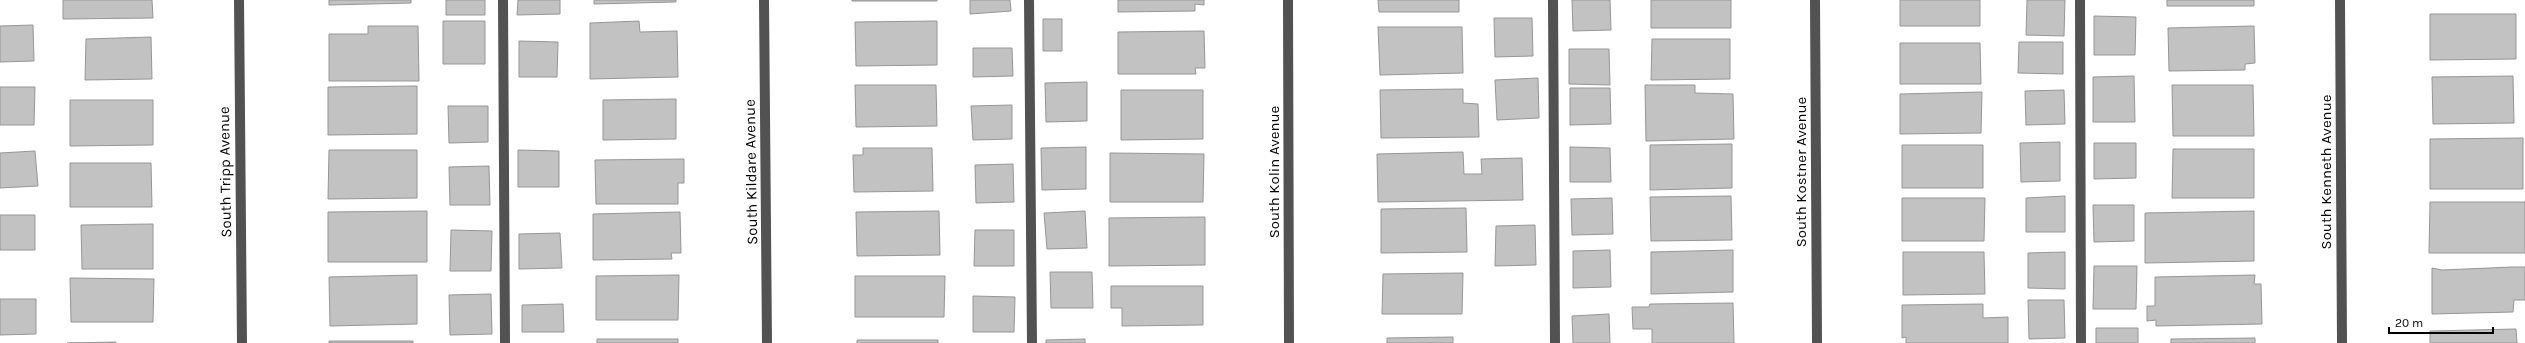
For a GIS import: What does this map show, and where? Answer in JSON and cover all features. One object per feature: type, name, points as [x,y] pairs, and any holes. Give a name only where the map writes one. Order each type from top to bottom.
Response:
[{"type":"street","name":"South Tripp Avenue","points":[[239,0],[242,343]]},
{"type":"street","points":[[503,0],[505,343]]},
{"type":"street","name":"South Kildare Avenue","points":[[764,0],[767,343]]},
{"type":"street","points":[[1029,0],[1032,343]]},
{"type":"street","name":"South Kolin Avenue","points":[[1288,0],[1290,343]]},
{"type":"street","points":[[1553,0],[1555,343]]},
{"type":"street","name":"South Kostner Avenue","points":[[1814,0],[1818,343]]},
{"type":"street","points":[[2080,0],[2081,343]]},
{"type":"street","name":"South Kenneth Avenue","points":[[2340,0],[2342,343]]},
{"type":"building","points":[[63,0],[152,0],[153,18],[63,19]]},
{"type":"building","points":[[329,0],[411,0],[411,3],[329,5]]},
{"type":"building","points":[[446,0],[485,0],[485,15],[446,15]]},
{"type":"building","points":[[518,0],[560,0],[560,14],[517,15]]},
{"type":"building","points":[[594,0],[676,0],[676,2],[594,4]]},
{"type":"building","points":[[937,0],[937,1],[852,1]]},
{"type":"building","points":[[970,0],[1010,0],[1011,11],[970,14]]},
{"type":"building","points":[[1118,0],[1204,0],[1204,5],[1195,4],[1195,11],[1118,12]]},
{"type":"building","points":[[1378,0],[1459,0],[1459,12],[1379,12]]},
{"type":"building","points":[[1572,0],[1610,0],[1611,30],[1573,31]]},
{"type":"building","points":[[1651,0],[1731,0],[1731,28],[1651,28]]},
{"type":"building","points":[[1900,0],[1980,0],[1980,26],[1900,26]]},
{"type":"building","points":[[2027,0],[2065,0],[2064,36],[2026,35]]},
{"type":"building","points":[[2167,0],[2254,0],[2254,6],[2167,6]]},
{"type":"building","points":[[2430,14],[2516,14],[2516,59],[2430,60]]},
{"type":"building","points":[[2094,16],[2136,17],[2135,55],[2094,55]]},
{"type":"building","points":[[1494,18],[1532,18],[1533,56],[1495,57]]},
{"type":"building","points":[[1043,19],[1062,19],[1062,51],[1043,51]]},
{"type":"building","points":[[443,21],[485,21],[485,64],[443,64]]},
{"type":"building","points":[[639,21],[640,32],[677,31],[678,77],[590,79],[590,23]]},
{"type":"building","points":[[937,21],[937,65],[856,66],[855,22]]},
{"type":"building","points":[[33,25],[34,61],[0,62],[0,26]]},
{"type":"building","points":[[368,26],[418,26],[419,81],[329,81],[329,34],[368,34]]},
{"type":"building","points":[[2254,26],[2255,63],[2245,64],[2245,70],[2169,71],[2168,28]]},
{"type":"building","points":[[1378,27],[1462,27],[1463,73],[1380,75]]},
{"type":"building","points":[[1204,31],[1205,68],[1195,68],[1196,74],[1118,74],[1118,32]]},
{"type":"building","points":[[151,37],[152,79],[85,80],[86,39]]},
{"type":"building","points":[[1652,39],[1730,39],[1730,79],[1651,80]]},
{"type":"building","points":[[519,41],[558,42],[557,77],[519,77]]},
{"type":"building","points":[[2019,42],[2063,42],[2063,74],[2018,73]]},
{"type":"building","points":[[1900,43],[1980,43],[1981,84],[1900,84]]},
{"type":"building","points":[[973,48],[1012,48],[1013,76],[973,77]]},
{"type":"building","points":[[1569,49],[1609,49],[1610,85],[1569,84]]},
{"type":"building","points":[[2134,76],[2135,122],[2093,122],[2093,77]]},
{"type":"building","points":[[2513,76],[2514,123],[2433,124],[2432,77]]},
{"type":"building","points":[[1538,78],[1539,118],[1497,120],[1495,80]]},
{"type":"building","points":[[1087,82],[1087,121],[1046,122],[1045,83]]},
{"type":"building","points":[[855,85],[936,85],[937,126],[856,127]]},
{"type":"building","points":[[1645,85],[1695,85],[1695,93],[1733,94],[1734,139],[1646,141]]},
{"type":"building","points":[[2172,85],[2253,85],[2254,136],[2173,136]]},
{"type":"building","points":[[417,86],[417,134],[328,135],[328,87]]},
{"type":"building","points":[[0,87],[35,87],[34,125],[0,125]]},
{"type":"building","points":[[1570,88],[1610,88],[1611,124],[1570,125]]},
{"type":"building","points":[[1463,89],[1463,103],[1478,104],[1479,137],[1381,138],[1380,90]]},
{"type":"building","points":[[1121,90],[1203,90],[1203,139],[1121,140]]},
{"type":"building","points":[[2064,90],[2065,124],[2026,125],[2025,91]]},
{"type":"building","points":[[1982,92],[1981,133],[1900,134],[1900,94]]},
{"type":"building","points":[[676,99],[676,139],[603,140],[603,100]]},
{"type":"building","points":[[70,100],[153,100],[153,145],[70,146]]},
{"type":"building","points":[[1012,105],[1012,139],[973,140],[971,106]]},
{"type":"building","points":[[448,106],[488,106],[488,142],[449,143]]},
{"type":"building","points":[[2523,138],[2523,189],[2430,189],[2430,139]]},
{"type":"building","points":[[2060,142],[2060,181],[2021,182],[2020,143]]},
{"type":"building","points":[[2094,143],[2136,143],[2136,178],[2094,179]]},
{"type":"building","points":[[1732,144],[1732,188],[1650,190],[1650,145]]},
{"type":"building","points":[[1902,145],[1983,145],[1983,188],[1902,188]]},
{"type":"building","points":[[1086,147],[1086,189],[1042,190],[1041,148]]},
{"type":"building","points":[[1570,147],[1610,148],[1611,182],[1570,182]]},
{"type":"building","points":[[863,148],[932,148],[933,191],[854,192],[853,155],[863,155]]},
{"type":"building","points":[[2173,149],[2254,149],[2254,198],[2172,198]]},
{"type":"building","points":[[329,150],[417,150],[417,198],[328,199]]},
{"type":"building","points":[[518,150],[559,151],[559,187],[518,187]]},
{"type":"building","points":[[35,151],[38,186],[0,188],[0,153]]},
{"type":"building","points":[[1463,152],[1464,174],[1482,174],[1481,159],[1522,158],[1523,200],[1378,202],[1377,154]]},
{"type":"building","points":[[1110,153],[1204,154],[1203,202],[1110,202]]},
{"type":"building","points":[[684,159],[684,183],[678,183],[678,204],[596,204],[595,160]]},
{"type":"building","points":[[70,163],[151,163],[152,207],[70,207]]},
{"type":"building","points":[[1013,164],[1014,202],[976,203],[975,165]]},
{"type":"building","points":[[489,166],[490,205],[450,205],[449,167]]},
{"type":"building","points":[[1731,196],[1732,240],[1651,241],[1650,197]]},
{"type":"building","points":[[2065,196],[2065,232],[2026,232],[2026,198]]},
{"type":"building","points":[[1612,198],[1613,234],[1572,235],[1571,199]]},
{"type":"building","points":[[1902,198],[1985,198],[1984,241],[1902,241]]},
{"type":"building","points":[[2430,202],[2525,202],[2525,253],[2429,253]]},
{"type":"building","points":[[2093,205],[2134,205],[2134,241],[2094,242]]},
{"type":"building","points":[[1466,208],[1467,252],[1381,253],[1381,209]]},
{"type":"building","points":[[427,211],[427,262],[328,262],[328,212]]},
{"type":"building","points":[[939,211],[940,255],[857,256],[856,212]]},
{"type":"building","points":[[1085,211],[1087,248],[1047,249],[1044,213]]},
{"type":"building","points":[[2254,211],[2254,261],[2145,263],[2145,213]]},
{"type":"building","points":[[680,212],[681,253],[671,253],[672,259],[593,260],[593,214]]},
{"type":"building","points":[[0,215],[35,215],[35,250],[0,250]]},
{"type":"building","points":[[1205,217],[1205,265],[1109,266],[1109,218]]},
{"type":"building","points":[[153,224],[153,269],[82,269],[81,225]]},
{"type":"building","points":[[1535,225],[1536,265],[1495,266],[1496,226]]},
{"type":"building","points":[[451,230],[492,231],[491,271],[450,271]]},
{"type":"building","points":[[975,230],[1014,230],[1014,266],[974,266]]},
{"type":"building","points":[[560,233],[562,268],[519,269],[519,234]]},
{"type":"building","points":[[1610,250],[1611,287],[1573,288],[1573,251]]},
{"type":"building","points":[[1733,250],[1733,292],[1651,294],[1651,252]]},
{"type":"building","points":[[1903,252],[1984,252],[1985,294],[1903,295]]},
{"type":"building","points":[[2065,252],[2065,289],[2028,288],[2028,253]]},
{"type":"building","points":[[2094,266],[2137,266],[2136,309],[2093,309]]},
{"type":"building","points":[[2525,267],[2525,300],[2514,300],[2513,312],[2432,314],[2432,268],[2442,270]]},
{"type":"building","points":[[1050,272],[1092,272],[1093,308],[1051,308]]},
{"type":"building","points":[[1463,273],[1462,314],[1382,314],[1383,274]]},
{"type":"building","points":[[417,275],[417,324],[330,326],[329,277]]},
{"type":"building","points":[[679,275],[678,320],[596,320],[596,276]]},
{"type":"building","points":[[2255,275],[2254,284],[2261,284],[2262,324],[2156,326],[2156,320],[2147,321],[2147,306],[2155,306],[2155,277]]},
{"type":"building","points":[[855,276],[945,276],[944,317],[855,317]]},
{"type":"building","points":[[70,278],[154,279],[153,322],[71,322]]},
{"type":"building","points":[[1111,286],[1203,286],[1203,325],[1122,326],[1122,308],[1111,308]]},
{"type":"building","points":[[491,294],[492,334],[450,335],[449,295]]},
{"type":"building","points":[[973,296],[1015,297],[1014,332],[973,332]]},
{"type":"building","points":[[0,299],[36,299],[36,334],[0,335]]},
{"type":"building","points":[[2028,300],[2064,300],[2065,338],[2029,339]]},
{"type":"building","points":[[1733,303],[1734,343],[1652,343],[1652,329],[1633,329],[1632,307],[1649,307],[1650,304]]},
{"type":"building","points":[[563,304],[564,332],[522,332],[522,305]]},
{"type":"building","points":[[1983,304],[1983,318],[2008,317],[2008,343],[1906,343],[1906,337],[1902,338],[1902,305]]},
{"type":"building","points":[[1609,314],[1610,343],[1573,343],[1572,316]]},
{"type":"building","points":[[2096,328],[2138,328],[2138,343],[2096,343]]},
{"type":"building","points":[[2516,329],[2517,343],[2430,343],[2430,331]]},
{"type":"building","points":[[1453,337],[1453,343],[1387,343],[1387,338]]},
{"type":"building","points":[[2255,338],[2255,343],[2171,343],[2171,339]]},
{"type":"building","points":[[597,339],[678,339],[678,343],[597,343]]},
{"type":"building","points":[[1085,339],[1085,343],[1046,343],[1046,340]]},
{"type":"building","points":[[857,340],[938,340],[938,343],[857,343]]},
{"type":"building","points":[[329,341],[413,341],[413,343],[329,343]]},
{"type":"building","points":[[116,342],[116,343],[67,343]]}]
